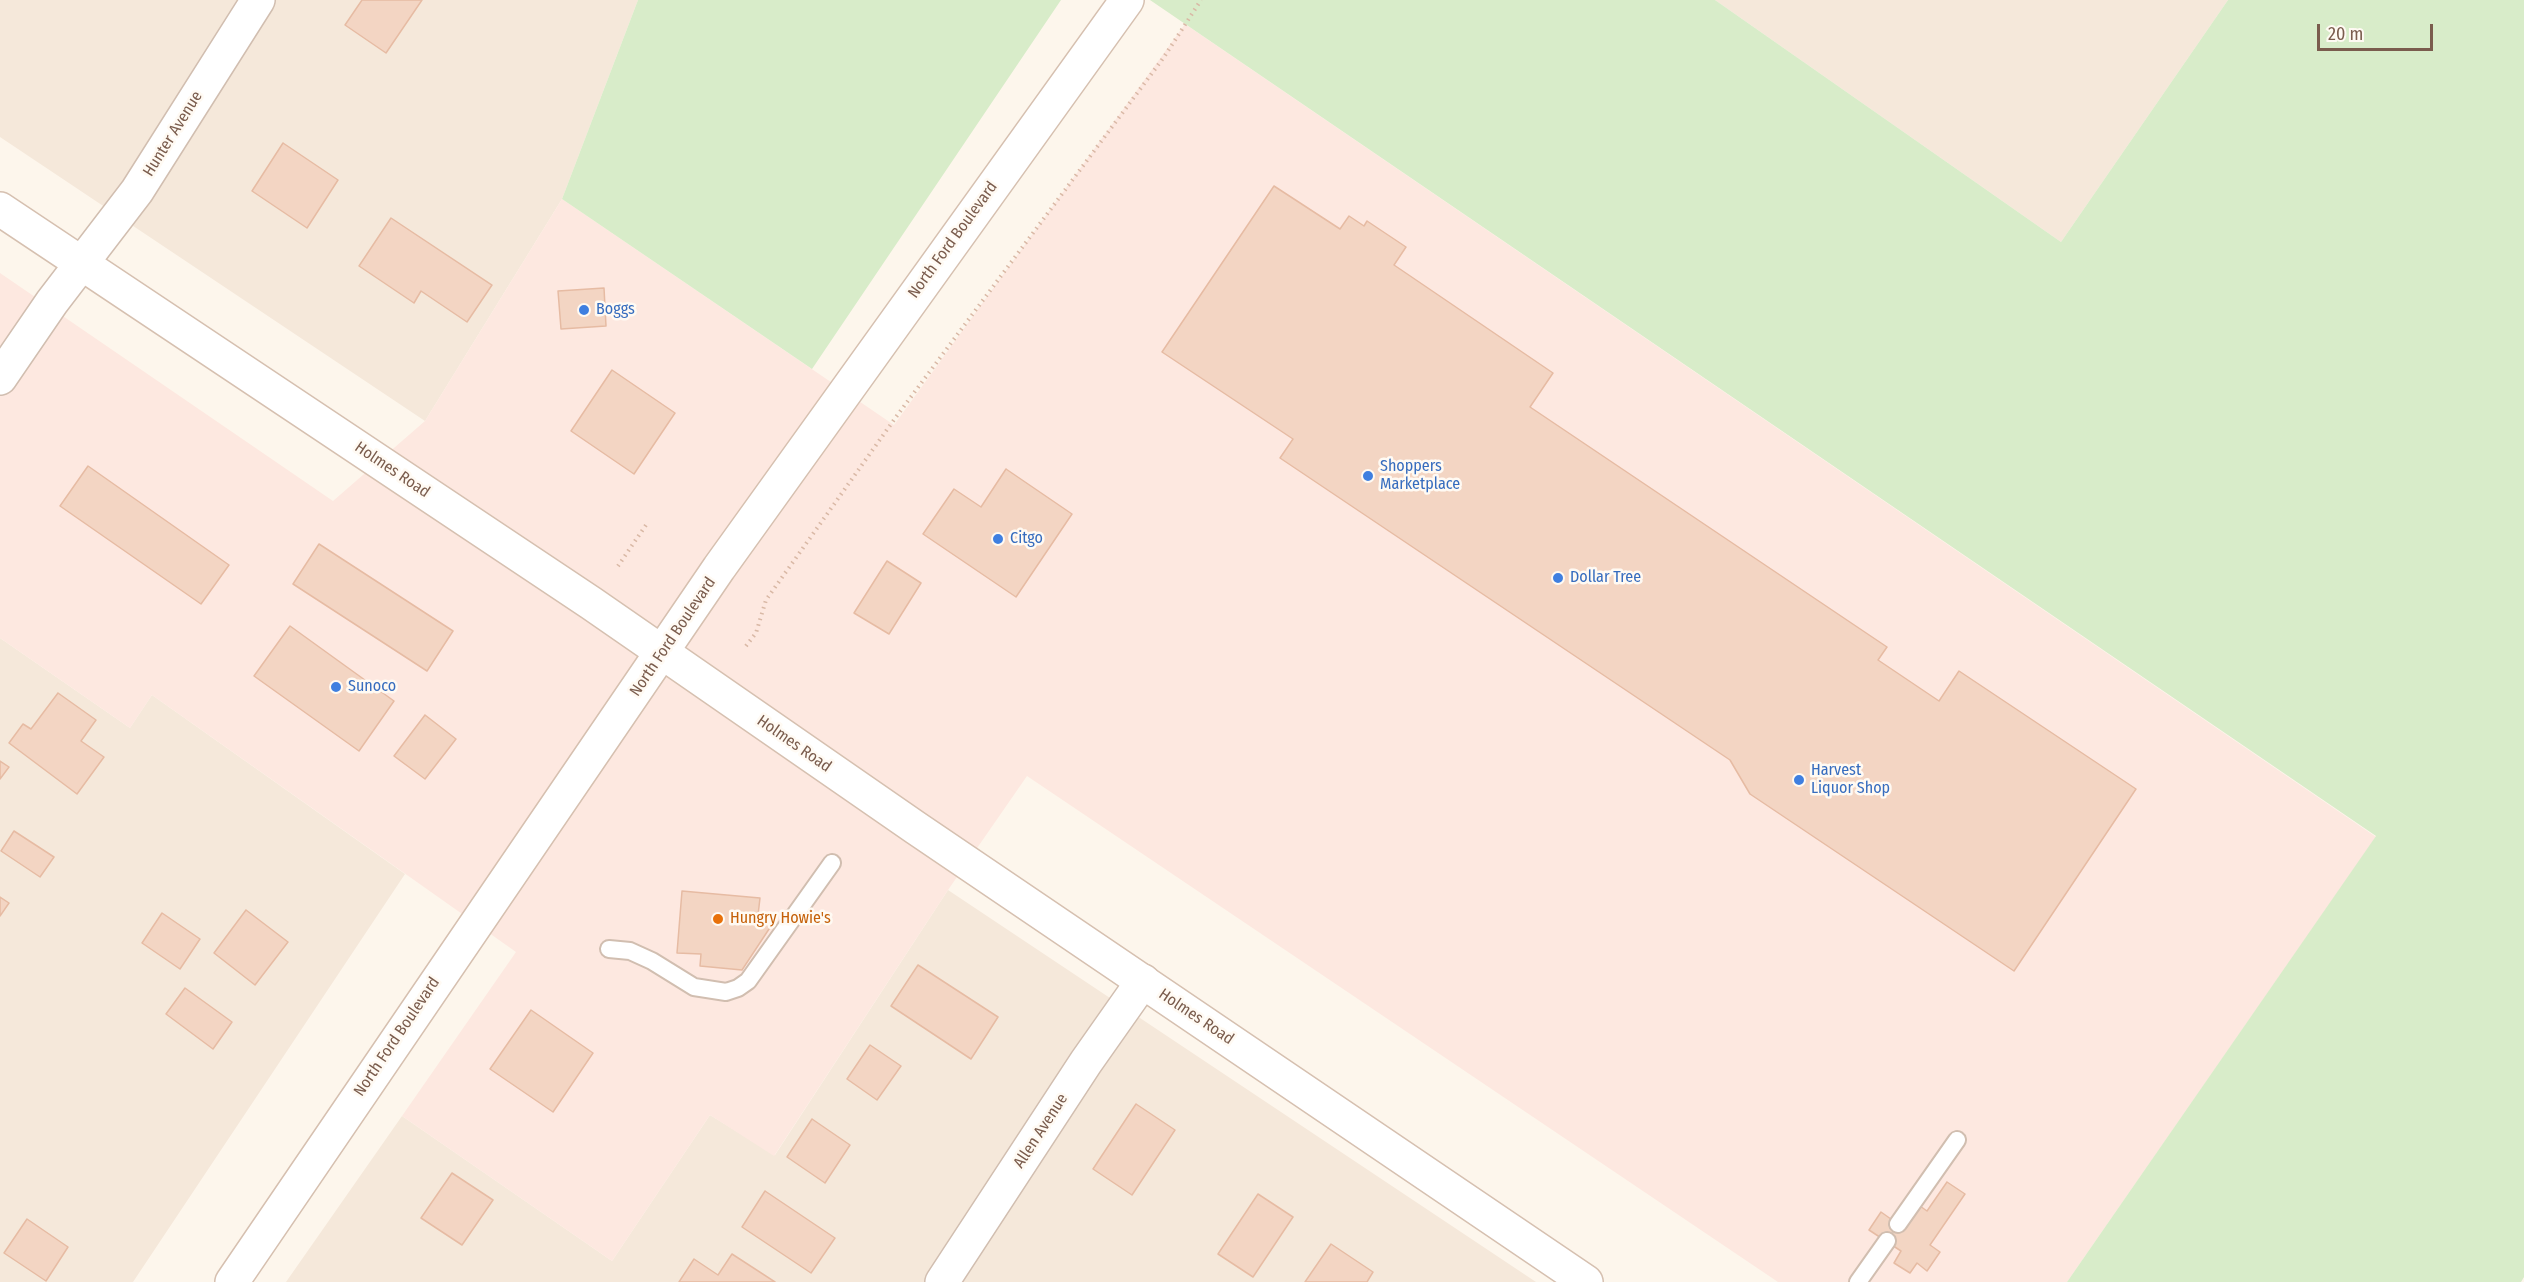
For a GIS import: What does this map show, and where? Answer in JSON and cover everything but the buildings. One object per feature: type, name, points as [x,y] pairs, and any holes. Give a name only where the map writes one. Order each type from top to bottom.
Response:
[{"type":"main road","name":"Hunter Avenue","points":[[0,378],[81,264],[137,191],[258,0]]},
{"type":"main road","name":"North Ford Boulevard","points":[[232,1282],[661,653],[883,338],[1126,0]]},
{"type":"main road","name":"Holmes Road","points":[[0,209],[514,552],[1586,1282]]},
{"type":"main road","name":"Allen Avenue","points":[[942,1282],[1086,1062],[1143,981]]},
{"type":"lane","points":[[609,949],[630,951],[652,960],[694,987],[726,993],[748,981],[832,863]]},
{"type":"lane","points":[[1899,1224],[1957,1140]]},
{"type":"lane","points":[[1858,1282],[1887,1241]]},
{"type":"path","points":[[746,646],[756,633],[766,600],[896,417],[1164,57],[1201,0]]},
{"type":"path","points":[[618,566],[648,522]]},
{"type":"shaded area","points":[[0,0],[638,0],[562,199],[425,421],[0,137]]},
{"type":"shaded area","points":[[1715,0],[2228,0],[2061,242]]},
{"type":"shaded area","points":[[1185,24],[2376,837],[2067,1282],[1778,1282],[1027,776],[948,890],[774,1156],[710,1115],[612,1261],[402,1116],[516,952],[152,695],[130,728],[0,638],[0,273],[333,501],[425,421],[562,199],[894,425]]},
{"type":"shaded area","points":[[0,638],[130,728],[152,695],[405,874],[133,1282],[0,1282]]},
{"type":"shaded area","points":[[948,890],[1536,1282],[286,1282],[402,1116],[612,1261],[710,1115],[775,1155]]},
{"type":"green space","points":[[638,0],[1061,0],[812,369],[562,199]]},
{"type":"green space","points":[[1150,0],[1715,0],[2061,242],[2228,0],[2524,0],[2524,1277],[2521,1282],[2067,1282],[2376,836]]},
{"type":"place","name":"Boggs","points":[[584,310]]},
{"type":"place","name":"Shoppers Marketplace","points":[[1368,476]]},
{"type":"place","name":"Citgo","points":[[998,539]]},
{"type":"place","name":"Dollar Tree","points":[[1558,578]]},
{"type":"place","name":"Sunoco","points":[[336,687]]},
{"type":"place","name":"Harvest Liquor Shop","points":[[1799,780]]},
{"type":"place","name":"Hungry Howie's","points":[[718,919]]}]
